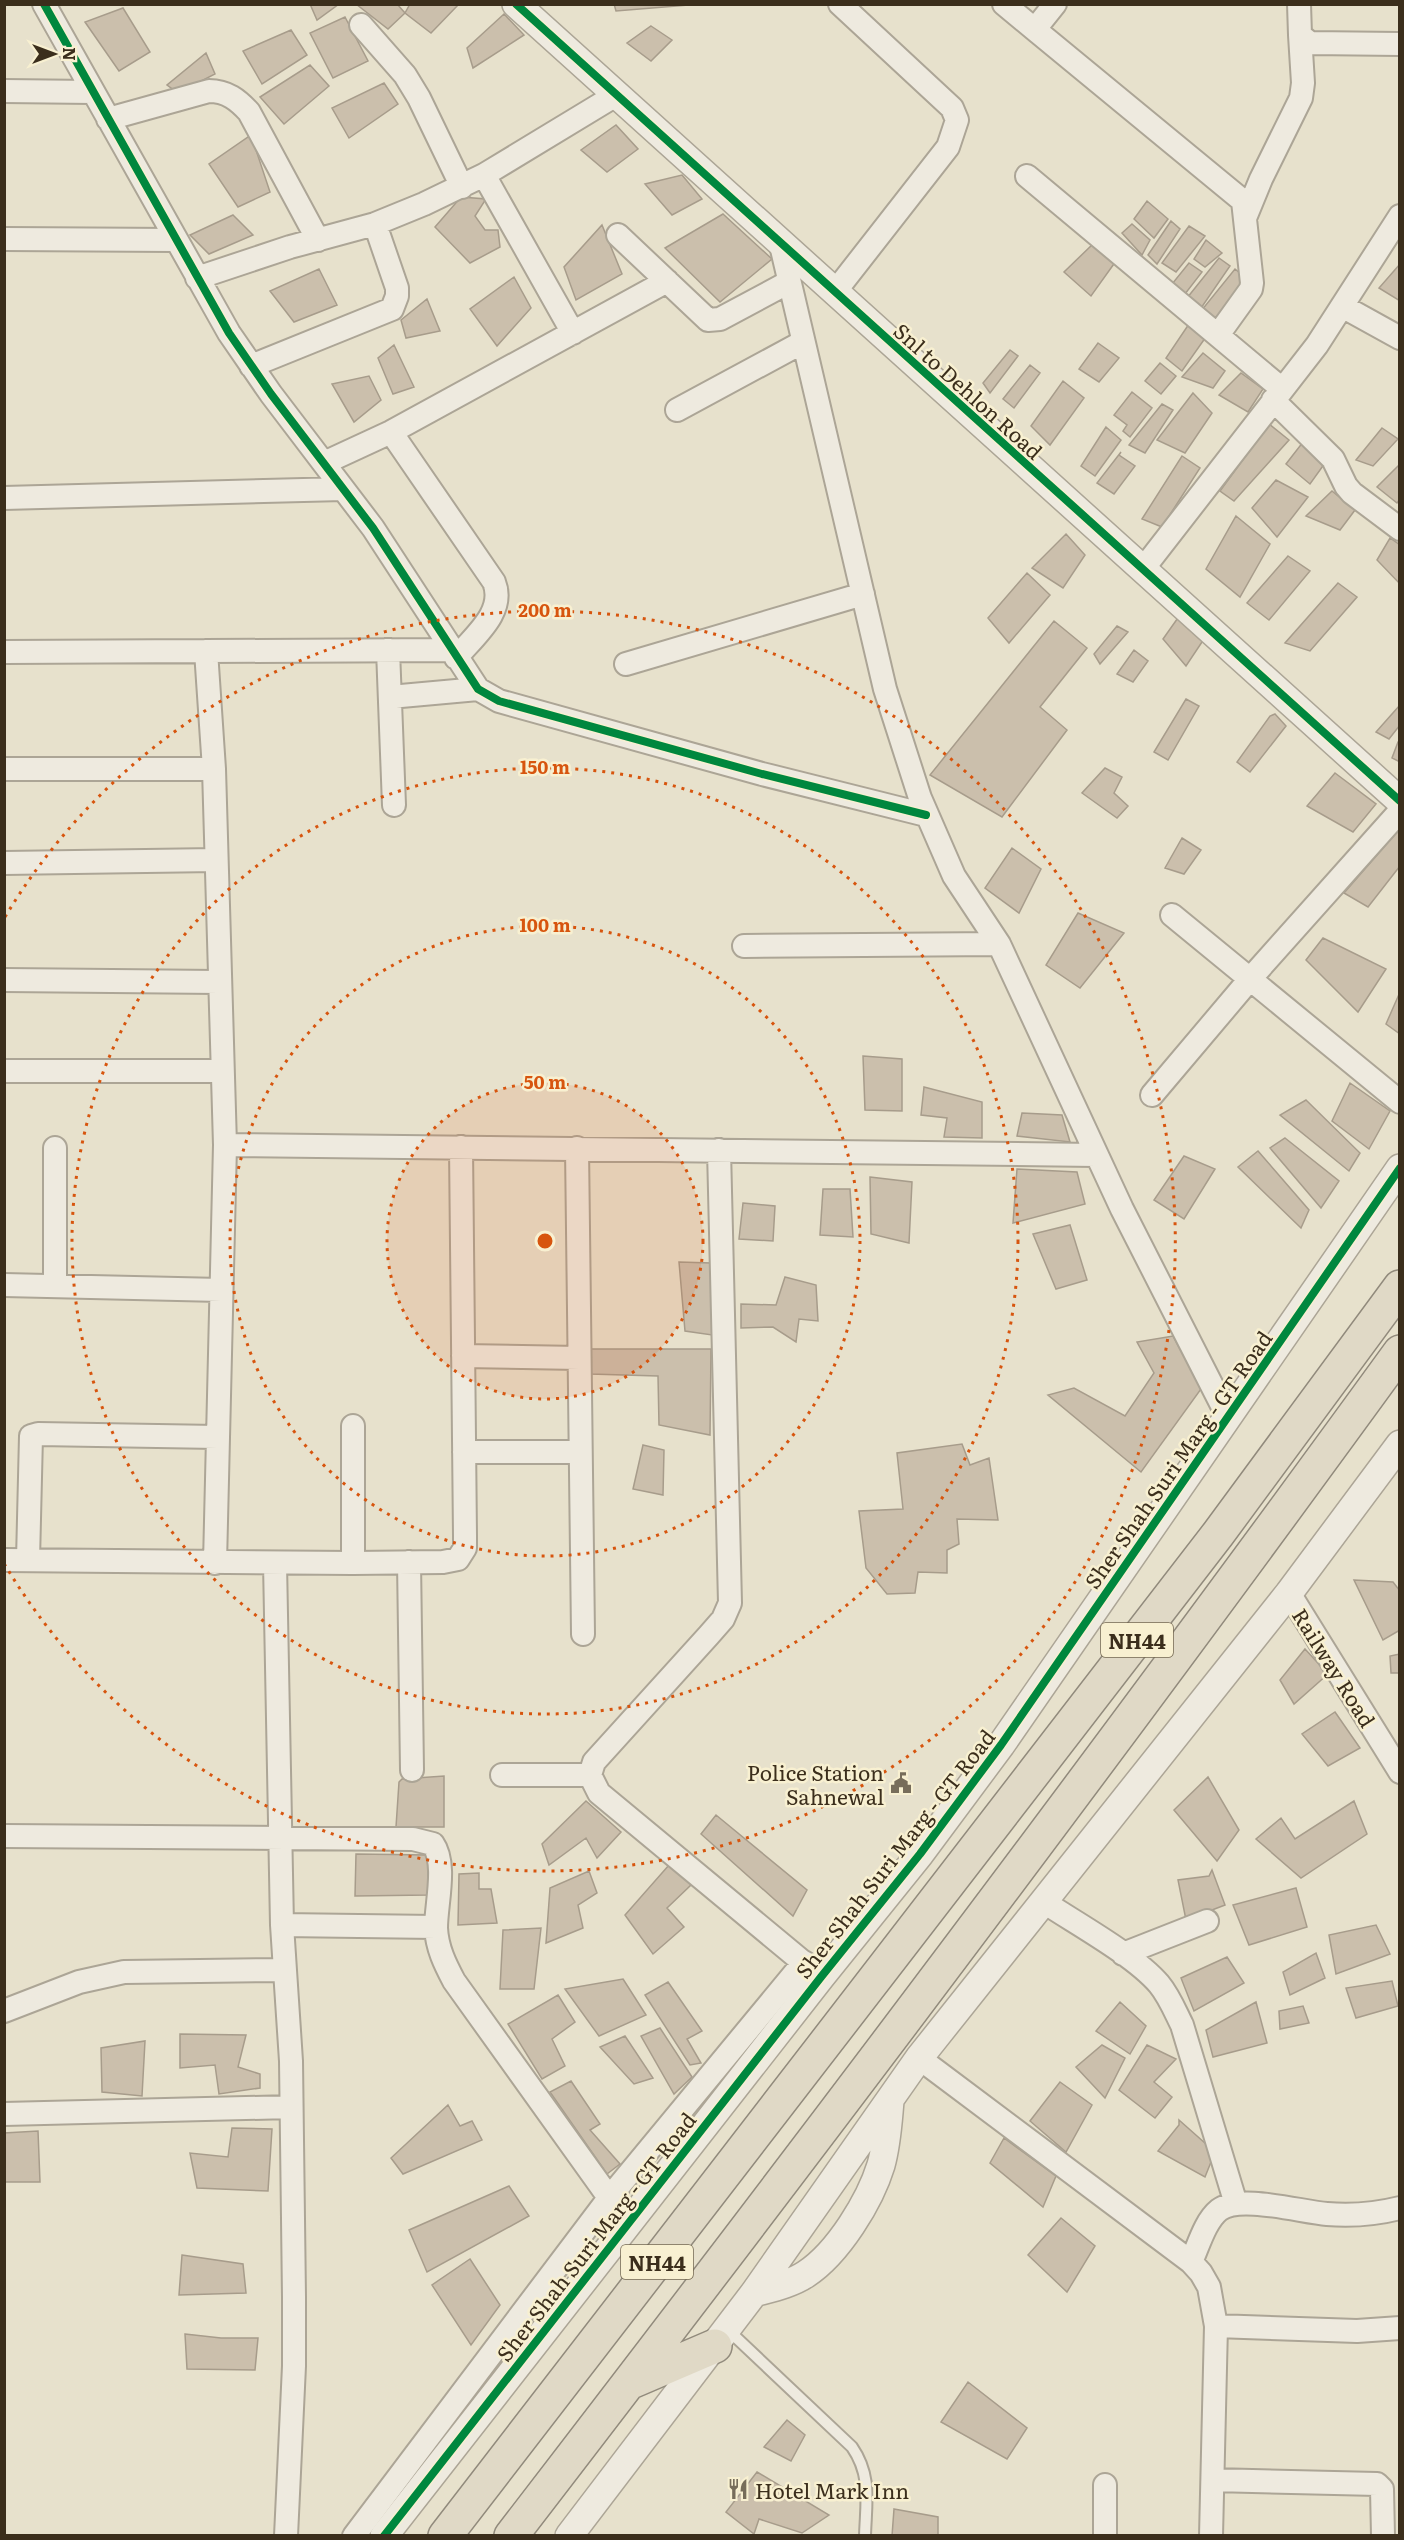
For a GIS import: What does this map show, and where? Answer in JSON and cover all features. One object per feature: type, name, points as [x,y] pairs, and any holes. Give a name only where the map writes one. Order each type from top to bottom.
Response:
[{"type":"highway","name":"NH44","points":[[445,2535],[1218,1534],[1400,1287]]},
{"type":"highway","name":"NH44","points":[[511,2535],[628,2384],[1249,1559],[1400,1352]]},
{"type":"highway","points":[[628,2384],[721,2337]]},
{"type":"street","points":[[44,4],[229,333],[251,366],[373,528],[453,654],[478,689],[499,701],[751,771],[926,814]]},
{"type":"street","name":"Snl to Dehlon Road","points":[[516,4],[780,245],[1400,801]]},
{"type":"street","points":[[834,293],[948,147],[957,120],[952,108],[840,4]]},
{"type":"street","points":[[1004,4],[1119,100],[1240,196],[1244,205],[1252,277],[1251,289],[1218,335]]},
{"type":"street","points":[[1039,33],[1039,24],[1055,4]]},
{"type":"street","points":[[1244,219],[1260,178],[1301,98],[1303,83],[1299,4]]},
{"type":"street","points":[[361,25],[405,75],[419,98],[462,187]]},
{"type":"street","points":[[1300,35],[1306,41],[1322,44],[1400,44]]},
{"type":"street","points":[[4,91],[93,92]]},
{"type":"street","points":[[108,119],[209,91],[218,91],[234,98],[249,112],[318,240]]},
{"type":"street","points":[[197,278],[375,224],[462,187],[616,95]]},
{"type":"street","points":[[484,175],[573,333]]},
{"type":"street","points":[[1027,176],[1218,335],[1278,395],[1333,459],[1346,486],[1352,493],[1400,529]]},
{"type":"street","points":[[1143,570],[1317,345],[1400,216]]},
{"type":"street","points":[[251,366],[392,309],[397,296],[397,288],[375,224]]},
{"type":"street","points":[[618,236],[708,320],[713,321],[789,282]]},
{"type":"street","points":[[4,239],[176,240]]},
{"type":"street","points":[[780,245],[900,741],[926,814],[954,876],[999,944],[1096,1155],[1228,1417]]},
{"type":"street","points":[[324,463],[391,432],[667,281]]},
{"type":"street","points":[[1342,306],[1400,338]]},
{"type":"street","points":[[677,410],[803,342]]},
{"type":"street","points":[[4,652],[388,650],[453,654],[495,612],[499,593],[494,582],[391,432]]},
{"type":"street","points":[[4,498],[343,489]]},
{"type":"street","points":[[626,664],[863,594]]},
{"type":"street","points":[[388,650],[394,805]]},
{"type":"street","points":[[206,651],[214,769],[225,1145],[215,1563]]},
{"type":"street","points":[[390,697],[478,689]]},
{"type":"street","points":[[4,769],[214,769]]},
{"type":"street","points":[[1152,1095],[1250,979],[1400,811]]},
{"type":"street","points":[[4,864],[216,860]]},
{"type":"street","points":[[1172,915],[1400,1102]]},
{"type":"street","points":[[744,946],[999,944]]},
{"type":"street","points":[[4,980],[219,982]]},
{"type":"street","points":[[4,1071],[222,1071]]},
{"type":"street","points":[[225,1145],[1096,1155]]},
{"type":"street","points":[[4,1560],[353,1563],[452,1561],[463,1554],[465,1536],[461,1147]]},
{"type":"street","points":[[55,1148],[55,1286]]},
{"type":"street","points":[[576,1148],[583,1634]]},
{"type":"street","points":[[354,2535],[609,2198],[812,1970],[599,1793],[590,1775],[594,1762],[602,1752],[709,1635],[723,1618],[730,1603],[719,1150]]},
{"type":"street","name":"Sher Shah Suri Marg - GT Road","points":[[384,2535],[628,2224],[812,1970],[920,1854],[1001,1745],[1400,1168]]},
{"type":"street","points":[[4,1285],[221,1290]]},
{"type":"street","points":[[463,1356],[579,1358]]},
{"type":"street","points":[[353,1426],[353,1563]]},
{"type":"street","points":[[28,1560],[29,1441],[32,1436],[217,1437]]},
{"type":"street","points":[[575,2533],[754,2293],[919,2058],[1289,1593],[1400,1444]]},
{"type":"street","points":[[464,1452],[580,1452]]},
{"type":"street","points":[[409,1562],[412,1770]]},
{"type":"street","points":[[275,1563],[283,1970],[289,2030],[291,2107],[294,2366],[286,2535]]},
{"type":"street","name":"Railway Road","points":[[1289,1593],[1400,1772]]},
{"type":"street","points":[[502,1775],[590,1775]]},
{"type":"street","points":[[4,1836],[413,1839],[433,1844],[437,1849],[440,1864],[436,1927],[438,1946],[454,1981],[628,2224]]},
{"type":"street","points":[[1044,1902],[1122,1954],[1158,1983],[1182,2025],[1236,2204]]},
{"type":"street","points":[[1122,1954],[1207,1921]]},
{"type":"street","points":[[282,1925],[436,1927]]},
{"type":"street","points":[[4,2011],[79,1982],[124,1971],[283,1970]]},
{"type":"street","points":[[919,2058],[1191,2262],[1201,2273],[1209,2287],[1216,2326],[1211,2535]]},
{"type":"street","points":[[754,2293],[789,2282],[805,2274],[825,2259],[847,2230],[872,2189],[881,2165],[890,2100]]},
{"type":"street","points":[[4,2114],[291,2107]]},
{"type":"street","points":[[1191,2262],[1213,2215],[1221,2208],[1236,2204],[1337,2214],[1358,2214],[1400,2208]]},
{"type":"street","points":[[566,2255],[587,2276]]},
{"type":"street","points":[[1216,2326],[1357,2331],[1400,2328]]},
{"type":"street","points":[[1213,2480],[1377,2484],[1382,2489],[1383,2535]]},
{"type":"street","points":[[1105,2485],[1105,2535]]},
{"type":"lane","points":[[721,2337],[852,2447],[861,2460],[866,2474],[865,2535]]},
{"type":"building","points":[[310,4],[339,4],[317,20]]},
{"type":"building","points":[[356,4],[397,4],[405,13],[388,29]]},
{"type":"building","points":[[410,4],[459,4],[431,33],[405,13]]},
{"type":"building","points":[[614,4],[701,4],[616,11]]},
{"type":"building","points":[[123,8],[150,52],[119,71],[85,22]]},
{"type":"building","points":[[504,14],[524,35],[473,68],[467,48]]},
{"type":"building","points":[[345,17],[368,61],[333,78],[310,33]]},
{"type":"building","points":[[651,26],[672,40],[651,61],[627,43]]},
{"type":"building","points":[[291,30],[307,55],[262,84],[243,51]]},
{"type":"building","points":[[206,53],[215,74],[178,93],[167,85]]},
{"type":"building","points":[[310,65],[329,86],[284,124],[260,97]]},
{"type":"building","points":[[384,83],[398,104],[349,138],[332,108]]},
{"type":"building","points":[[616,125],[638,149],[607,172],[581,150]]},
{"type":"building","points":[[251,135],[270,192],[238,207],[209,164]]},
{"type":"building","points":[[682,175],[702,199],[672,215],[645,184]]},
{"type":"building","points":[[461,197],[486,199],[475,216],[485,230],[498,230],[500,247],[470,263],[435,227]]},
{"type":"building","points":[[1147,201],[1168,219],[1154,238],[1134,219]]},
{"type":"building","points":[[723,214],[772,259],[720,302],[665,248]]},
{"type":"building","points":[[233,215],[253,235],[209,254],[190,235]]},
{"type":"building","points":[[1171,221],[1180,229],[1157,264],[1148,255]]},
{"type":"building","points":[[1132,224],[1150,240],[1142,255],[1122,233]]},
{"type":"building","points":[[602,225],[622,274],[576,300],[564,267]]},
{"type":"building","points":[[1189,226],[1205,236],[1176,272],[1162,263]]},
{"type":"building","points":[[1206,240],[1222,253],[1205,267],[1194,259]]},
{"type":"building","points":[[1095,242],[1116,261],[1091,296],[1064,272]]},
{"type":"building","points":[[1219,258],[1230,266],[1199,311],[1187,298]]},
{"type":"building","points":[[1189,263],[1202,272],[1185,294],[1172,284]]},
{"type":"building","points":[[1400,264],[1400,301],[1379,288]]},
{"type":"building","points":[[319,269],[337,305],[294,322],[270,291]]},
{"type":"building","points":[[1235,269],[1247,279],[1217,321],[1201,311]]},
{"type":"building","points":[[514,277],[531,308],[497,346],[470,309]]},
{"type":"building","points":[[427,299],[440,331],[406,338],[401,320]]},
{"type":"building","points":[[1193,318],[1208,334],[1182,371],[1166,358]]},
{"type":"building","points":[[1098,343],[1119,358],[1099,382],[1079,369]]},
{"type":"building","points":[[394,345],[414,387],[393,394],[378,358]]},
{"type":"building","points":[[1010,350],[1018,356],[990,393],[983,383]]},
{"type":"building","points":[[1203,353],[1225,371],[1213,388],[1182,377]]},
{"type":"building","points":[[1160,363],[1176,376],[1161,394],[1145,381]]},
{"type":"building","points":[[1030,365],[1040,373],[1014,408],[1003,399]]},
{"type":"building","points":[[1241,373],[1263,389],[1248,412],[1219,395]]},
{"type":"building","points":[[369,376],[381,400],[354,422],[332,384]]},
{"type":"building","points":[[1063,381],[1084,398],[1050,445],[1031,426]]},
{"type":"building","points":[[1132,392],[1152,408],[1130,437],[1123,431],[1127,425],[1114,415]]},
{"type":"building","points":[[1193,393],[1212,413],[1185,453],[1157,440]]},
{"type":"building","points":[[1162,404],[1173,410],[1145,453],[1129,445]]},
{"type":"building","points":[[1269,424],[1289,440],[1234,501],[1220,491]]},
{"type":"building","points":[[1106,427],[1121,440],[1095,476],[1081,466]]},
{"type":"building","points":[[1382,428],[1398,439],[1373,466],[1356,460]]},
{"type":"building","points":[[1303,442],[1325,463],[1310,484],[1286,464]]},
{"type":"building","points":[[1121,452],[1119,455],[1135,466],[1114,494],[1097,483]]},
{"type":"building","points":[[1182,456],[1200,468],[1162,527],[1142,519]]},
{"type":"building","points":[[1400,464],[1400,499],[1397,503],[1377,487]]},
{"type":"building","points":[[1276,480],[1308,497],[1277,537],[1252,508]]},
{"type":"building","points":[[1332,491],[1355,510],[1340,530],[1306,516]]},
{"type":"building","points":[[1236,516],[1270,544],[1240,597],[1206,569]]},
{"type":"building","points":[[1066,534],[1085,555],[1063,588],[1032,568]]},
{"type":"building","points":[[1390,538],[1400,545],[1400,584],[1377,560]]},
{"type":"building","points":[[1288,556],[1310,571],[1269,620],[1247,603]]},
{"type":"building","points":[[1027,573],[1050,595],[1009,643],[988,618]]},
{"type":"building","points":[[1338,583],[1357,597],[1310,651],[1285,643]]},
{"type":"building","points":[[1180,615],[1204,639],[1186,666],[1163,639]]},
{"type":"building","points":[[1054,621],[1087,648],[1040,707],[1067,730],[1002,817],[930,775]]},
{"type":"building","points":[[1117,626],[1128,632],[1100,664],[1094,654]]},
{"type":"building","points":[[1134,650],[1148,661],[1133,682],[1117,674]]},
{"type":"building","points":[[1186,699],[1199,706],[1168,760],[1154,752]]},
{"type":"building","points":[[1400,705],[1400,725],[1389,739],[1376,732]]},
{"type":"building","points":[[1275,714],[1286,726],[1250,772],[1237,762],[1270,716]]},
{"type":"building","points":[[1400,742],[1400,762],[1392,758]]},
{"type":"building","points":[[1105,768],[1122,777],[1114,793],[1128,806],[1117,818],[1082,793]]},
{"type":"building","points":[[1335,773],[1376,804],[1353,832],[1307,806]]},
{"type":"building","points":[[1397,832],[1400,834],[1400,866],[1368,907],[1344,893]]},
{"type":"building","points":[[1182,838],[1201,850],[1184,874],[1165,868]]},
{"type":"building","points":[[1012,848],[1041,869],[1019,913],[985,888]]},
{"type":"building","points":[[1078,913],[1124,933],[1080,988],[1046,965]]},
{"type":"building","points":[[1323,938],[1386,969],[1358,1012],[1306,960]]},
{"type":"building","points":[[1400,992],[1400,1034],[1386,1024]]},
{"type":"building","points":[[863,1056],[902,1059],[902,1111],[865,1110]]},
{"type":"building","points":[[1350,1083],[1390,1111],[1369,1149],[1332,1121]]},
{"type":"building","points":[[924,1087],[982,1102],[982,1138],[944,1137],[947,1118],[921,1115]]},
{"type":"building","points":[[1306,1100],[1360,1153],[1349,1171],[1280,1115]]},
{"type":"building","points":[[1022,1113],[1062,1115],[1070,1142],[1017,1136]]},
{"type":"building","points":[[1285,1138],[1339,1181],[1321,1208],[1270,1148]]},
{"type":"building","points":[[1258,1151],[1309,1210],[1301,1228],[1238,1167]]},
{"type":"building","points":[[1184,1156],[1215,1169],[1184,1219],[1154,1200]]},
{"type":"building","points":[[1017,1169],[1077,1172],[1085,1204],[1013,1223]]},
{"type":"building","points":[[870,1177],[912,1182],[909,1243],[871,1234]]},
{"type":"building","points":[[823,1189],[850,1189],[853,1237],[820,1235]]},
{"type":"building","points":[[743,1203],[775,1206],[773,1241],[739,1239]]},
{"type":"building","points":[[1070,1225],[1087,1280],[1056,1289],[1033,1234]]},
{"type":"building","points":[[679,1262],[711,1263],[712,1335],[685,1331]]},
{"type":"building","points":[[785,1277],[816,1285],[818,1321],[799,1319],[796,1342],[773,1327],[741,1328],[741,1304],[776,1305]]},
{"type":"building","points":[[1173,1336],[1201,1389],[1141,1472],[1048,1395],[1074,1388],[1125,1416],[1154,1373],[1137,1342]]},
{"type":"building","points":[[591,1349],[711,1349],[710,1435],[659,1425],[658,1376],[590,1374]]},
{"type":"building","points":[[962,1444],[970,1465],[989,1458],[998,1520],[957,1519],[959,1544],[947,1550],[947,1573],[918,1572],[915,1593],[887,1594],[866,1568],[859,1511],[903,1509],[897,1453]]},
{"type":"building","points":[[643,1445],[664,1450],[663,1495],[633,1489]]},
{"type":"building","points":[[1354,1580],[1393,1582],[1400,1591],[1400,1630],[1383,1640]]},
{"type":"building","points":[[1305,1649],[1328,1674],[1294,1704],[1280,1680]]},
{"type":"building","points":[[1400,1654],[1400,1673],[1391,1673],[1390,1656]]},
{"type":"building","points":[[1335,1712],[1360,1748],[1328,1766],[1302,1734]]},
{"type":"building","points":[[444,1776],[444,1827],[396,1827],[399,1782],[402,1779]]},
{"type":"building","points":[[1208,1777],[1239,1830],[1217,1861],[1174,1810]]},
{"type":"building","points":[[586,1801],[621,1832],[597,1858],[586,1838],[549,1865],[542,1844]]},
{"type":"building","points":[[1354,1801],[1367,1834],[1301,1878],[1256,1839],[1281,1818],[1295,1839]]},
{"type":"building","points":[[716,1815],[807,1890],[793,1916],[701,1834]]},
{"type":"building","points":[[356,1854],[428,1855],[428,1895],[355,1896]]},
{"type":"building","points":[[669,1865],[692,1884],[667,1908],[684,1927],[653,1954],[625,1915]]},
{"type":"building","points":[[1212,1870],[1225,1905],[1186,1920],[1178,1880],[1209,1876]]},
{"type":"building","points":[[589,1871],[597,1893],[578,1905],[583,1928],[546,1943],[550,1888]]},
{"type":"building","points":[[479,1873],[479,1889],[491,1889],[497,1923],[458,1925],[459,1874]]},
{"type":"building","points":[[1296,1888],[1307,1927],[1249,1945],[1233,1905]]},
{"type":"building","points":[[1376,1925],[1390,1954],[1336,1974],[1329,1935]]},
{"type":"building","points":[[541,1928],[534,1989],[500,1989],[503,1930]]},
{"type":"building","points":[[1316,1953],[1325,1978],[1290,1995],[1283,1972]]},
{"type":"building","points":[[1227,1957],[1244,1983],[1194,2011],[1181,1978]]},
{"type":"building","points":[[623,1979],[646,2015],[599,2036],[565,1989]]},
{"type":"building","points":[[1392,1981],[1398,2006],[1356,2018],[1346,1988]]},
{"type":"building","points":[[668,1982],[702,2031],[687,2039],[701,2063],[690,2065],[645,1995]]},
{"type":"building","points":[[558,1995],[575,2022],[552,2039],[565,2066],[542,2079],[508,2024]]},
{"type":"building","points":[[1120,2002],[1146,2026],[1130,2054],[1096,2031]]},
{"type":"building","points":[[1256,2002],[1267,2043],[1213,2057],[1206,2030]]},
{"type":"building","points":[[1303,2006],[1309,2023],[1280,2029],[1279,2011]]},
{"type":"building","points":[[660,2028],[692,2077],[674,2094],[641,2036]]},
{"type":"building","points":[[180,2034],[246,2035],[238,2067],[260,2074],[260,2088],[219,2094],[215,2065],[180,2068]]},
{"type":"building","points":[[625,2036],[653,2078],[634,2084],[600,2047]]},
{"type":"building","points":[[145,2041],[142,2096],[102,2092],[101,2048]]},
{"type":"building","points":[[1102,2045],[1125,2058],[1105,2098],[1076,2067]]},
{"type":"building","points":[[1147,2045],[1176,2059],[1154,2082],[1172,2097],[1155,2118],[1119,2090]]},
{"type":"building","points":[[571,2081],[600,2124],[590,2130],[620,2164],[607,2174],[550,2092]]},
{"type":"building","points":[[1060,2082],[1092,2105],[1066,2152],[1030,2121]]},
{"type":"building","points":[[448,2105],[460,2126],[472,2121],[482,2140],[403,2174],[391,2158]]},
{"type":"building","points":[[1179,2120],[1215,2152],[1205,2177],[1158,2151],[1179,2125]]},
{"type":"building","points":[[232,2128],[272,2129],[268,2191],[197,2188],[190,2153],[228,2157]]},
{"type":"building","points":[[38,2131],[40,2182],[4,2182],[4,2133]]},
{"type":"building","points":[[1004,2138],[1056,2176],[1043,2207],[990,2163]]},
{"type":"building","points":[[509,2186],[529,2216],[427,2272],[409,2230]]},
{"type":"building","points":[[1061,2218],[1095,2246],[1067,2292],[1028,2255]]},
{"type":"building","points":[[182,2255],[243,2264],[246,2293],[179,2295]]},
{"type":"building","points":[[470,2259],[500,2305],[471,2345],[432,2285]]},
{"type":"building","points":[[185,2334],[221,2338],[258,2338],[255,2370],[187,2369]]},
{"type":"building","points":[[968,2382],[1027,2428],[1007,2459],[941,2422]]},
{"type":"building","points":[[787,2420],[805,2435],[791,2461],[764,2447]]},
{"type":"building","points":[[757,2472],[829,2515],[802,2533],[759,2519],[754,2534],[726,2512]]},
{"type":"building","points":[[894,2509],[938,2517],[938,2536],[892,2536]]},
{"type":"cycle path","points":[[44,4],[229,333],[271,394],[373,528],[478,689],[499,701],[762,774],[926,815]]},
{"type":"cycle path","points":[[516,4],[1400,801]]},
{"type":"cycle path","points":[[384,2536],[821,1977],[920,1854],[1001,1745],[1400,1168]]},
{"type":"place","name":"Police Station Sahnewal","points":[[901,1783]]},
{"type":"place","name":"Hotel Mark Inn","points":[[738,2489]]}]
